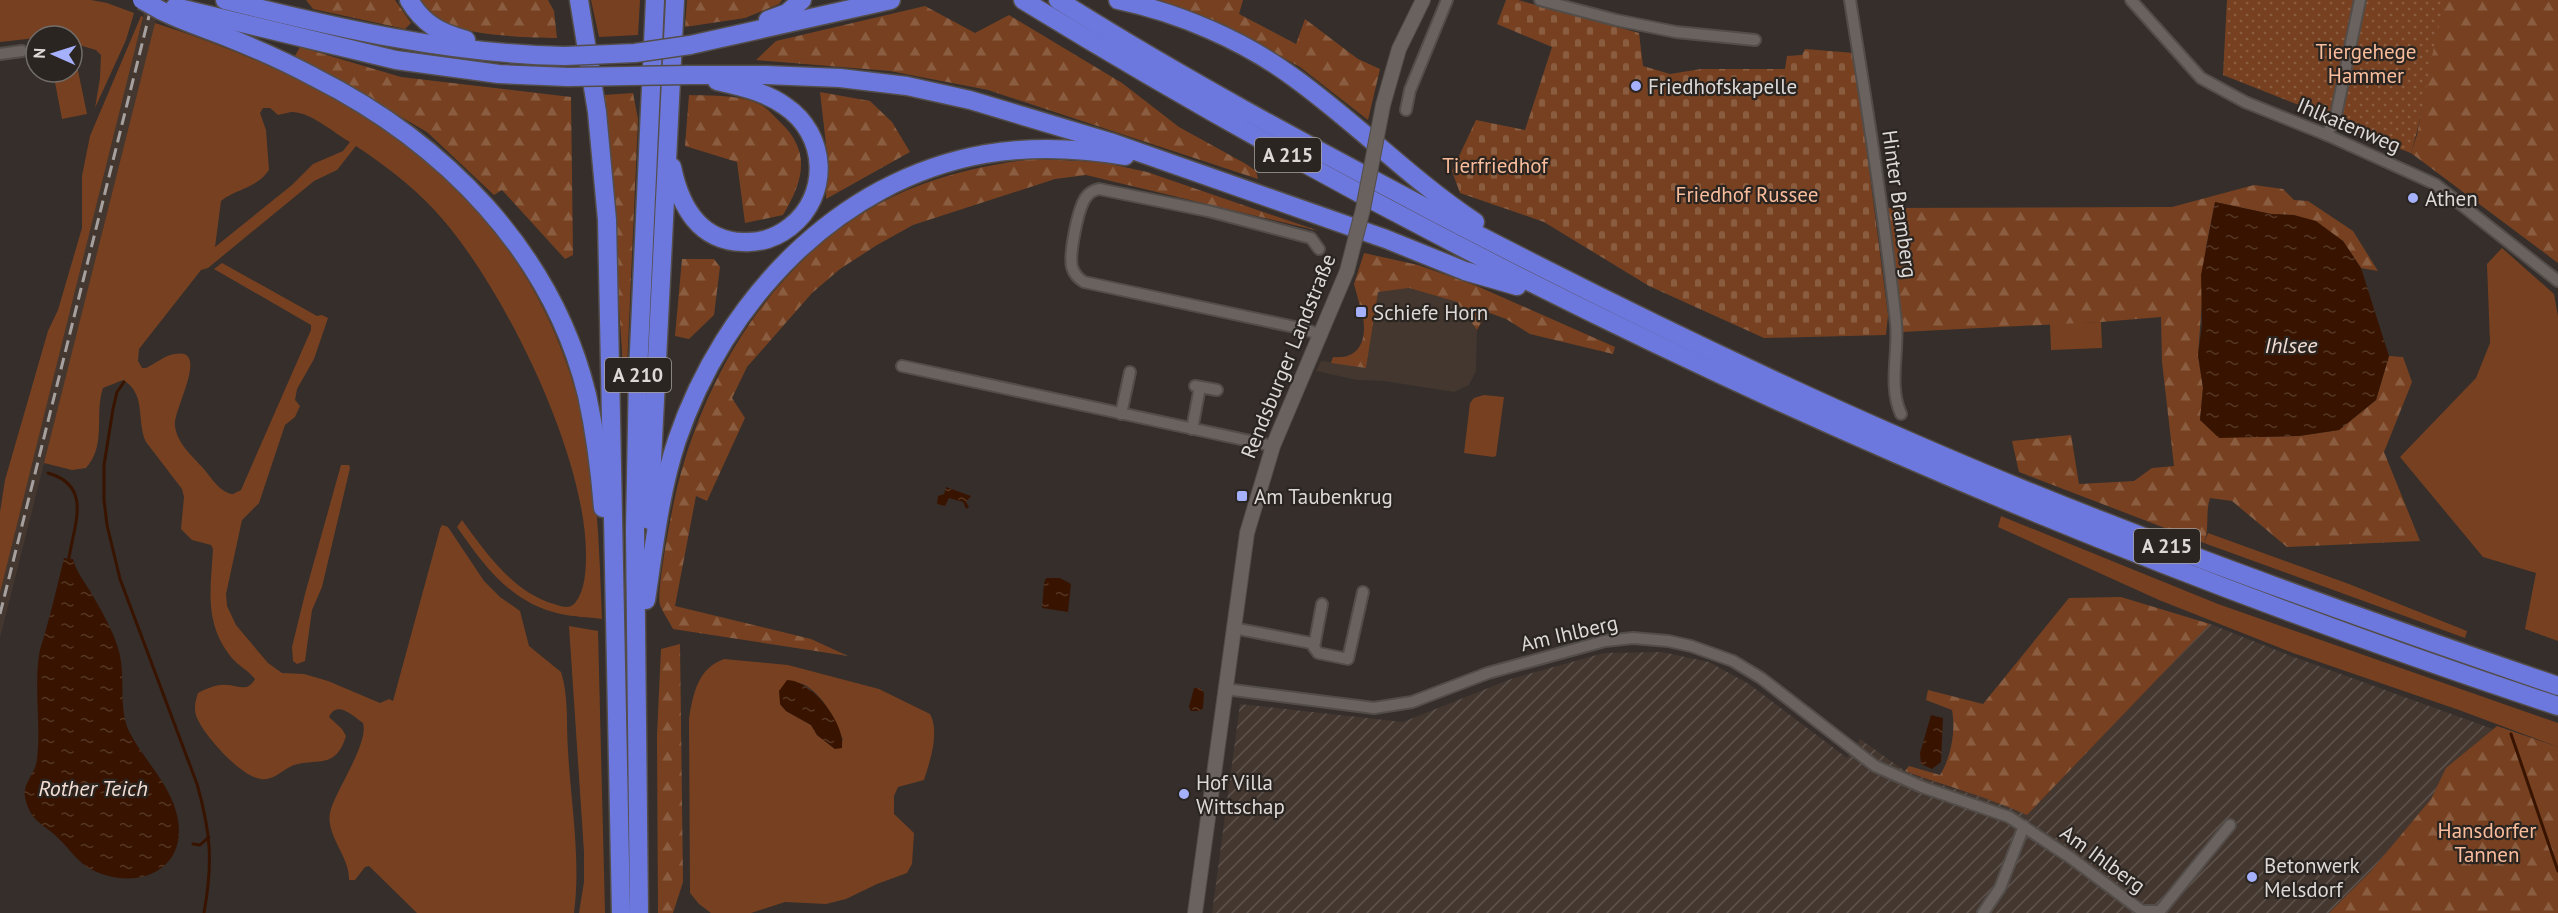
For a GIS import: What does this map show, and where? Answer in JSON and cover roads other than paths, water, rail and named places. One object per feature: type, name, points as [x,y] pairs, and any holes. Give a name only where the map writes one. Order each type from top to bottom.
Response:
[{"type":"highway","points":[[225,0],[399,40],[511,53],[565,56],[635,53],[690,45],[891,0]]},
{"type":"highway","points":[[409,0],[425,22],[445,34],[511,53]]},
{"type":"highway","points":[[574,0],[588,40]]},
{"type":"highway","name":"A 210","points":[[579,0],[588,40],[607,220],[621,913]]},
{"type":"highway","name":"A 210","points":[[639,913],[634,604],[638,384],[655,0]]},
{"type":"highway","points":[[725,38],[787,13],[802,0]]},
{"type":"highway","name":"A 215","points":[[1023,0],[1337,183],[1560,298],[1796,410],[2019,507],[2311,621],[2558,706]]},
{"type":"highway","name":"A 215","points":[[1058,0],[1186,77],[1344,165],[1568,281],[1813,398],[2101,521],[2342,612],[2558,686]]},
{"type":"highway","points":[[1118,0],[1147,7],[1209,30],[1291,76],[1443,201],[1568,281]]},
{"type":"highway","points":[[152,3],[396,60],[499,74],[568,77],[814,76],[907,86],[970,100],[1038,119],[1386,240],[1465,271],[1560,298]]},
{"type":"highway","points":[[152,3],[182,21],[245,45],[291,66],[378,113],[417,141],[466,183],[514,239],[543,285],[558,315],[586,393],[598,458],[616,639]]},
{"type":"highway","points":[[637,750],[675,4]]},
{"type":"highway","points":[[668,140],[675,181],[683,203],[705,232],[717,238],[732,242],[748,242],[774,237],[790,227],[812,202],[817,187],[819,168],[817,149],[812,136],[797,115],[764,95],[688,75]]},
{"type":"highway","points":[[646,600],[668,471],[689,408],[706,371],[739,316],[759,290],[805,243],[852,208],[894,184],[935,167],[984,154],[1070,148],[1164,161]]},
{"type":"street","name":"Rendsburger Landstraße","points":[[1195,913],[1247,533],[1273,447],[1347,271],[1363,209],[1383,105],[1399,49],[1423,0]]},
{"type":"street","points":[[1406,110],[1410,90],[1447,0]]},
{"type":"street","points":[[1540,0],[1616,20],[1676,32],[1755,40]]},
{"type":"street","name":"Hinter Bramberg","points":[[1850,0],[1873,146],[1895,315],[1896,399],[1901,414]]},
{"type":"street","name":"Ihlkatenweg","points":[[2132,0],[2201,78],[2245,102],[2327,135],[2435,184],[2558,281]]},
{"type":"street","points":[[2327,135],[2336,115],[2360,0]]},
{"type":"street","points":[[0,54],[22,51]]},
{"type":"street","points":[[1318,249],[1311,238],[1196,209],[1100,189],[1087,196],[1083,205],[1074,242],[1072,263],[1074,272],[1084,282],[1320,335]]},
{"type":"street","points":[[902,366],[1273,447]]},
{"type":"street","points":[[1121,414],[1129,371]]},
{"type":"street","points":[[1192,429],[1197,386],[1217,390]]},
{"type":"street","points":[[1233,628],[1311,643],[1318,653],[1348,660],[1363,592]]},
{"type":"street","points":[[1314,647],[1322,604]]},
{"type":"street","name":"Am Ihlberg","points":[[1225,684],[1374,708],[1395,706],[1430,696],[1488,673],[1586,645],[1633,638],[1668,641],[1710,652],[1732,661],[1761,678],[1875,766],[1922,787],[2009,817],[2142,911],[2160,910],[2230,825]]},
{"type":"street","points":[[1983,913],[2000,888],[2024,826]]},
{"type":"water","name":"Ihlsee","points":[[2215,202],[2271,214],[2294,215],[2316,221],[2343,241],[2361,268],[2389,356],[2376,400],[2339,430],[2299,436],[2219,438],[2200,420],[2203,388],[2198,355],[2202,325],[2201,275]]},
{"type":"water","points":[[946,487],[971,496],[966,502],[969,507],[966,509],[963,502],[949,498],[945,506],[937,504],[938,496],[944,494]]},
{"type":"water","name":"Rother Teich","points":[[64,558],[73,559],[113,633],[121,659],[126,723],[136,744],[165,786],[178,820],[178,839],[173,854],[164,866],[151,874],[136,878],[120,878],[87,867],[34,817],[25,797],[25,788],[37,759],[39,652]]},
{"type":"water","points":[[1046,578],[1060,578],[1071,584],[1068,612],[1042,608]]},
{"type":"water","points":[[787,680],[807,687],[825,705],[839,727],[842,748],[835,749],[817,735],[811,725],[786,711],[780,704],[779,691]]},
{"type":"water","points":[[1194,688],[1200,688],[1204,693],[1203,708],[1199,711],[1191,711],[1189,707]]},
{"type":"water","points":[[1931,715],[1943,718],[1941,762],[1932,769],[1921,764],[1920,753]]},
{"type":"waterway","points":[[124,382],[117,392],[104,465],[107,525],[120,579],[202,802],[209,848],[209,879],[204,913]]},
{"type":"waterway","points":[[48,473],[62,479],[71,487],[76,497],[76,520],[69,558]]},
{"type":"waterway","points":[[2511,734],[2558,871]]},
{"type":"waterway","points":[[193,844],[200,845],[209,837]]},
{"type":"railway","points":[[0,614],[153,0]]},
{"type":"place","name":"Friedhofskapelle","points":[[1636,86]]},
{"type":"place","name":"Athen","points":[[2413,198]]},
{"type":"place","name":"Schiefe Horn","points":[[1361,312]]},
{"type":"place","name":"Am Taubenkrug","points":[[1242,496]]},
{"type":"place","name":"Hof Villa Wittschap","points":[[1184,794]]},
{"type":"place","name":"Betonwerk Melsdorf","points":[[2252,877]]},
{"type":"park label","name":"Tiergehege Hammer","points":[[2366,63]]},
{"type":"park label","name":"Tierfriedhof","points":[[1495,165]]},
{"type":"park label","name":"Friedhof Russee","points":[[1747,194]]},
{"type":"park label","name":"Hansdorfer Tannen","points":[[2487,842]]}]
